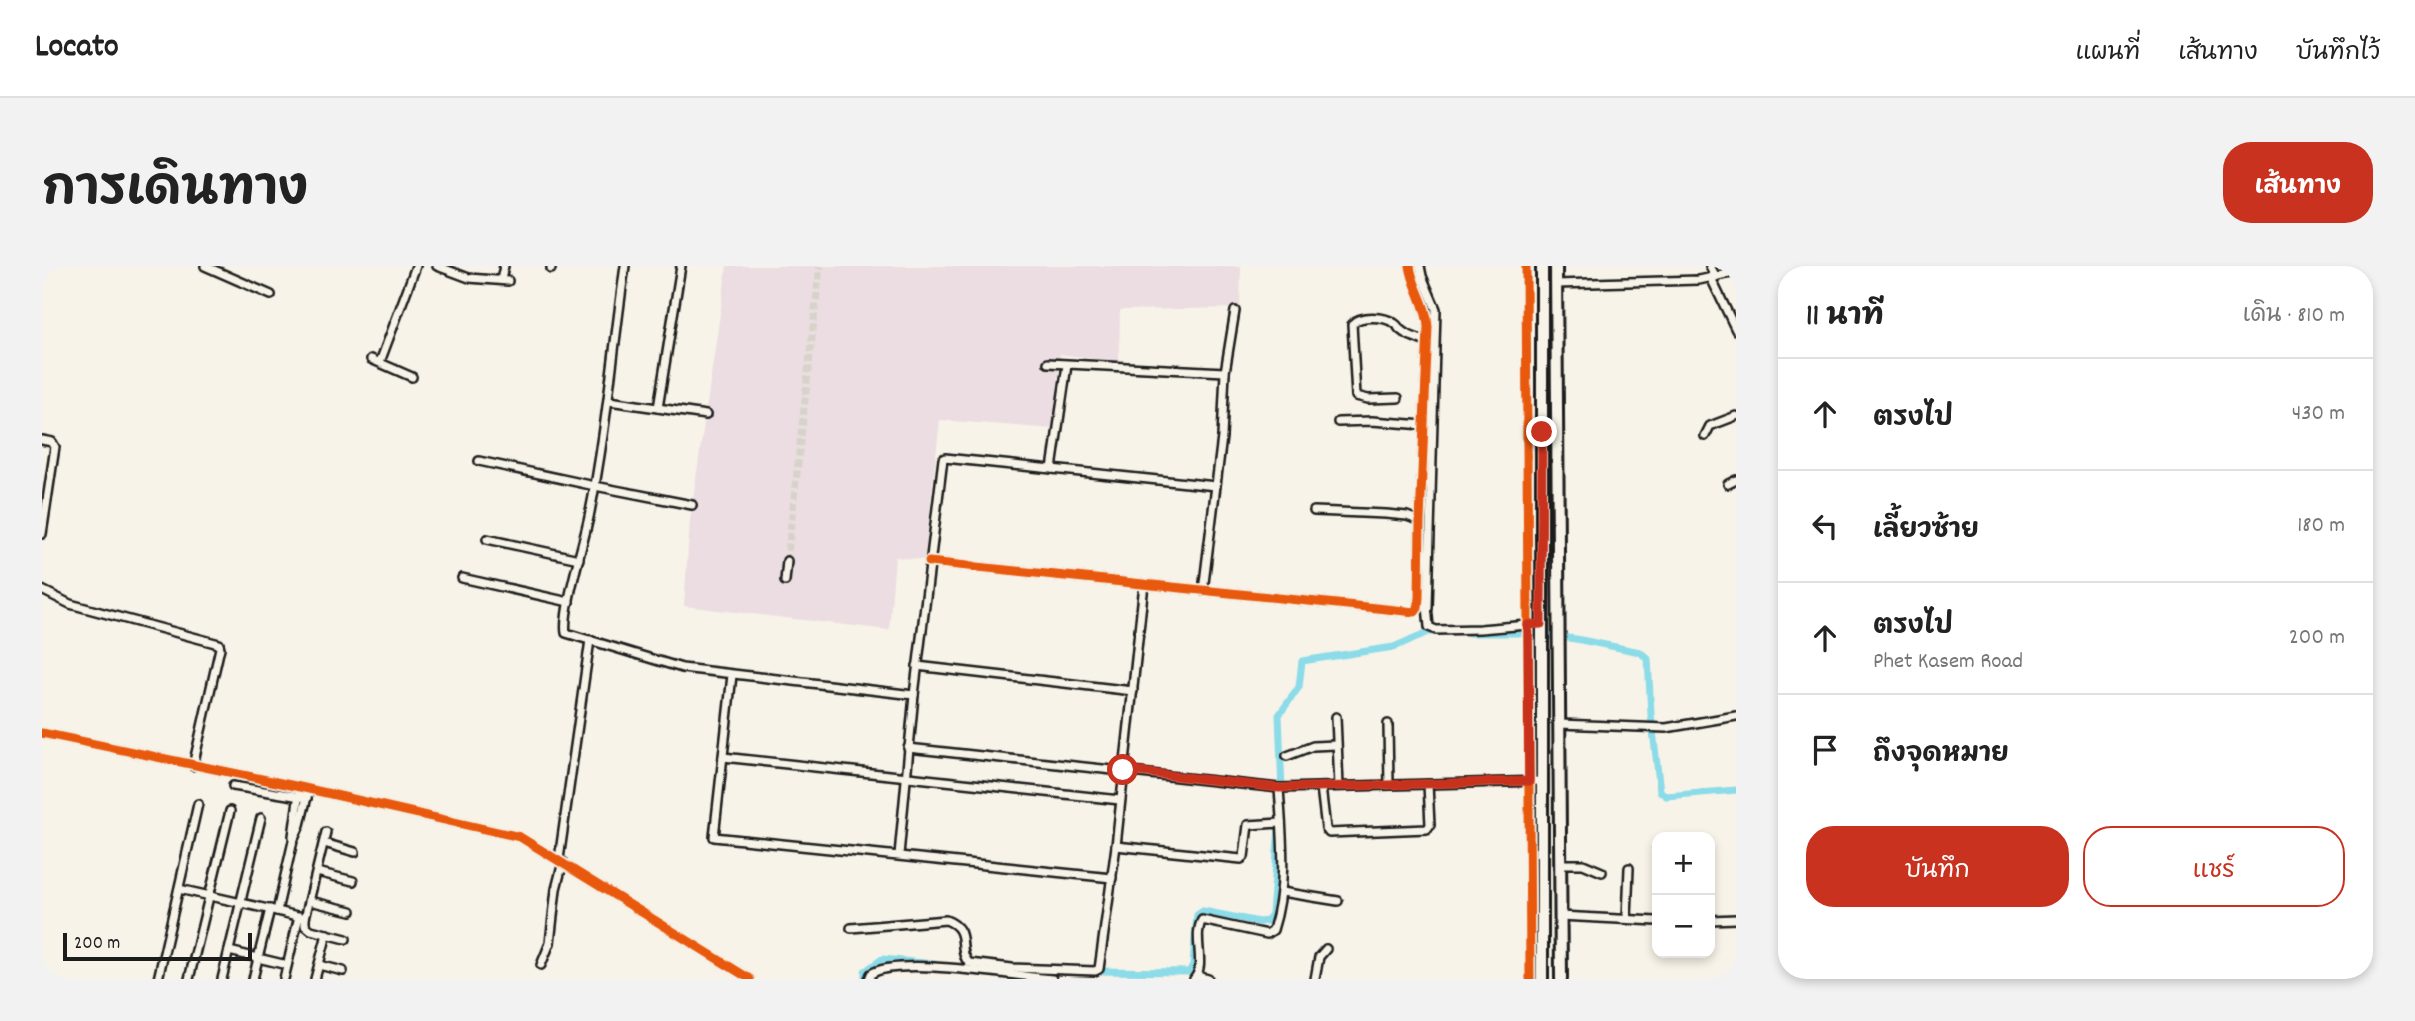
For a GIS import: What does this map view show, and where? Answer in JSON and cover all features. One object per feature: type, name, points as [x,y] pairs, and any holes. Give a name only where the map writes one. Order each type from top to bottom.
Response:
[{"type":"main road","points":[[1542,266],[1542,979]]},
{"type":"main road","points":[[1556,266],[1561,979]]},
{"type":"street","points":[[380,362],[416,266]]},
{"type":"street","points":[[437,266],[469,278],[505,280],[503,266]]},
{"type":"street","points":[[625,266],[609,401],[595,486],[569,602],[566,633],[682,668],[914,695]]},
{"type":"street","points":[[658,408],[681,266]]},
{"type":"street","points":[[929,562],[1411,613],[1418,610],[1428,327],[1426,308],[1413,281],[1410,266]]},
{"type":"street","points":[[1420,266],[1436,309],[1429,628],[1541,632]]},
{"type":"street","points":[[1710,266],[1736,330]]},
{"type":"street","points":[[208,267],[271,295]]},
{"type":"street","points":[[1556,284],[1714,278],[1736,272]]},
{"type":"street","points":[[1203,591],[1216,486],[1225,372],[1235,310]]},
{"type":"street","points":[[1398,398],[1368,399],[1356,396],[1352,324],[1355,320],[1365,318],[1390,321],[1403,332],[1427,343]]},
{"type":"street","points":[[371,359],[412,377]]},
{"type":"street","points":[[1048,363],[1225,372]]},
{"type":"street","points":[[1052,469],[1067,365]]},
{"type":"street","points":[[609,401],[706,415]]},
{"type":"street","points":[[1704,436],[1710,426],[1736,416]]},
{"type":"street","points":[[1338,422],[1372,421],[1424,425]]},
{"type":"street","points":[[42,439],[52,442],[55,447],[42,534]]},
{"type":"street","points":[[899,855],[917,666],[943,459],[1216,486]]},
{"type":"street","points":[[479,461],[692,505]]},
{"type":"street","points":[[1314,511],[1386,514],[1407,516],[1420,521]]},
{"type":"street","points":[[487,539],[579,559]]},
{"type":"street","points":[[785,581],[787,561]]},
{"type":"street","points":[[462,578],[569,602]]},
{"type":"street","points":[[850,928],[946,920],[954,924],[962,934],[965,958],[969,962],[1012,968],[1099,969],[1116,846],[1144,584]]},
{"type":"street","points":[[42,590],[70,604],[219,644],[193,766]]},
{"type":"street","points":[[1420,598],[1428,607]]},
{"type":"street","points":[[541,965],[550,943],[590,640]]},
{"type":"street","points":[[917,666],[1133,691]]},
{"type":"street","points":[[732,675],[714,837],[1112,878]]},
{"type":"street","points":[[1559,724],[1683,726],[1736,716]]},
{"type":"street","points":[[1336,718],[1339,786]]},
{"type":"street","points":[[1388,724],[1389,785]]},
{"type":"street","points":[[42,733],[509,834],[561,861],[750,979]]},
{"type":"street","points":[[1287,756],[1313,746],[1336,746]]},
{"type":"street","points":[[908,748],[1282,788],[1542,781]]},
{"type":"street","points":[[723,757],[1120,800]]},
{"type":"street","points":[[1321,786],[1326,829],[1329,833],[1427,829],[1430,825],[1428,784]]},
{"type":"street","points":[[233,786],[302,798]]},
{"type":"street","points":[[300,787],[302,798]]},
{"type":"street","points":[[1208,979],[1196,977],[1198,933],[1202,920],[1270,933],[1275,924],[1284,868],[1282,788]]},
{"type":"street","points":[[253,979],[293,841],[292,825],[302,798],[309,789]]},
{"type":"street","points":[[159,979],[198,804]]},
{"type":"street","points":[[190,979],[230,810]]},
{"type":"street","points":[[222,979],[261,817]]},
{"type":"street","points":[[1116,846],[1241,859],[1244,857],[1248,825],[1281,823]]},
{"type":"street","points":[[284,979],[302,917],[310,901],[326,832]]},
{"type":"street","points":[[324,843],[355,852]]},
{"type":"street","points":[[1560,864],[1583,864],[1602,872]]},
{"type":"street","points":[[1627,919],[1629,868]]},
{"type":"street","points":[[317,872],[353,881]]},
{"type":"street","points":[[179,889],[302,917]]},
{"type":"street","points":[[1282,892],[1338,901]]},
{"type":"street","points":[[310,901],[351,911]]},
{"type":"street","points":[[1560,916],[1652,921]]},
{"type":"street","points":[[302,917],[307,928],[346,939]]},
{"type":"street","points":[[1715,920],[1736,919]]},
{"type":"street","points":[[315,979],[327,934]]},
{"type":"street","points":[[1315,979],[1319,957],[1326,949]]},
{"type":"street","points":[[229,951],[287,965]]},
{"type":"street","points":[[319,965],[343,971]]},
{"type":"street","points":[[869,979],[874,972],[890,967],[914,966],[1052,979]]},
{"type":"street","points":[[951,979],[952,970]]},
{"type":"shaded area","points":[[727,266],[1241,266],[1240,308],[1120,310],[1119,362],[1060,354],[1054,429],[940,420],[924,560],[895,557],[889,630],[684,606],[690,520]]},
{"type":"waterway","points":[[1416,266],[1431,307],[1433,324]]},
{"type":"waterway","points":[[1426,566],[1428,469]]},
{"type":"waterway","points":[[1282,791],[1279,715],[1299,687],[1302,661],[1394,647],[1428,632],[1439,632]]},
{"type":"waterway","points":[[1469,633],[1524,633],[1576,639],[1640,652],[1648,659],[1660,791],[1666,796],[1736,790]]},
{"type":"waterway","points":[[1093,971],[1189,972],[1193,965],[1197,915],[1203,911],[1259,922],[1267,921],[1272,914],[1279,827]]},
{"type":"waterway","points":[[865,979],[865,971],[882,959],[934,964]]},
{"type":"tunnel","points":[[787,561],[820,266]]},
{"type":"cycle path","points":[[929,562],[1415,612],[1419,597],[1428,327],[1410,266]]},
{"type":"cycle path","points":[[1526,266],[1530,979]]},
{"type":"cycle path","points":[[42,733],[520,837],[750,979]]},
{"type":"route","points":[[1123,770],[1279,788],[1529,781],[1528,625],[1541,624],[1542,432]]}]
